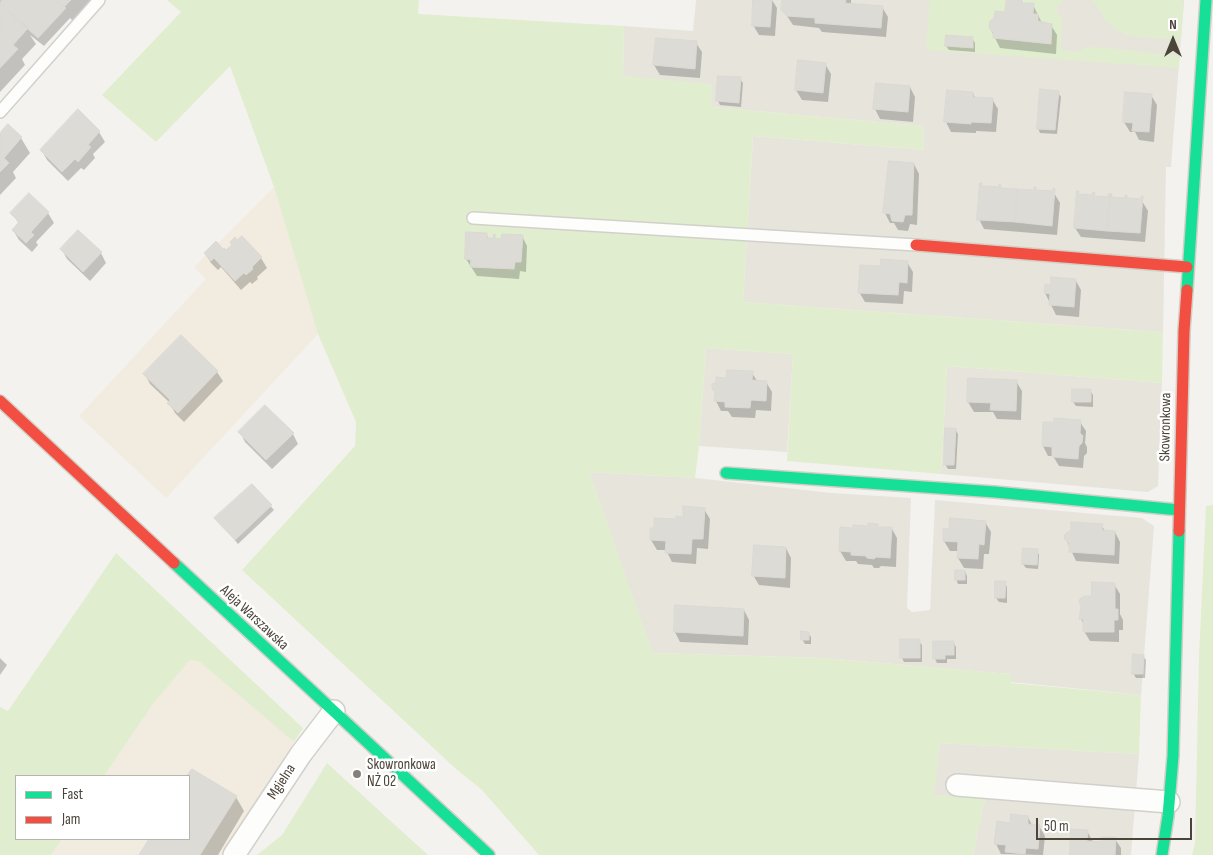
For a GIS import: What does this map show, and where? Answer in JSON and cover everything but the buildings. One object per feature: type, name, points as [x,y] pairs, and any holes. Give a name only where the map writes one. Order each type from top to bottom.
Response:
[{"type":"street","name":"Skowronkowa","points":[[1162,855],[1167,827],[1174,750],[1183,357],[1187,266],[1208,3]]},
{"type":"street","points":[[916,245],[1187,266]]},
{"type":"street","name":"Aleja Warszawska","points":[[0,401],[489,855]]},
{"type":"street","points":[[726,473],[995,492],[1179,510]]},
{"type":"street","name":"Mgielna","points":[[234,855],[301,754],[334,711]]},
{"type":"street","points":[[957,785],[1169,802]]},
{"type":"lane","points":[[0,112],[99,0]]},
{"type":"lane","points":[[473,218],[916,245]]},
{"type":"shaded area","points":[[696,0],[1184,0],[1171,167],[1166,167],[1163,332],[743,302],[753,136],[924,150],[923,126],[712,107],[712,92],[623,76],[624,26],[693,31]]},
{"type":"shaded area","points":[[274,187],[318,334],[166,498],[79,416],[206,279],[194,267]]},
{"type":"shaded area","points":[[706,348],[793,354],[787,452],[699,446]]},
{"type":"shaded area","points":[[947,366],[1162,383],[1158,486],[1148,492],[941,474]]},
{"type":"shaded area","points":[[589,472],[695,478],[832,493],[911,498],[907,608],[912,612],[930,610],[935,500],[1142,518],[1154,526],[1141,695],[1011,682],[1010,674],[823,658],[652,653]]},
{"type":"shaded area","points":[[190,660],[200,662],[294,742],[221,855],[51,855],[61,840],[190,840],[190,775],[105,775],[153,704]]},
{"type":"shaded area","points":[[940,743],[1139,754],[1131,855],[973,855],[985,798],[933,795]]},
{"type":"green space","points":[[167,0],[419,0],[418,14],[624,26],[623,76],[712,84],[712,107],[923,126],[924,150],[753,136],[743,302],[1163,332],[1162,383],[947,366],[941,474],[787,461],[793,354],[706,348],[695,478],[589,472],[653,653],[823,658],[1011,674],[1011,683],[1141,695],[1139,754],[940,743],[934,795],[985,798],[973,855],[539,855],[481,789],[456,769],[242,570],[355,446],[356,422],[318,334],[274,187],[230,66],[156,142],[102,95],[181,12]]},
{"type":"green space","points":[[930,0],[1065,0],[1057,6],[1057,15],[1062,15],[1061,50],[1078,52],[1088,47],[1109,48],[1180,56],[1179,68],[926,50]]},
{"type":"green space","points":[[1091,0],[1184,0],[1181,40],[1134,36],[1116,30],[1107,22]]},
{"type":"green space","points":[[1213,505],[1213,855],[1192,855],[1195,843],[1199,656],[1206,506]]},
{"type":"green space","points":[[116,553],[303,728],[294,742],[200,662],[190,660],[153,704],[105,775],[15,775],[15,840],[61,840],[51,855],[0,855],[0,707],[8,711]]},
{"type":"green space","points":[[327,763],[428,855],[257,855],[282,835]]},
{"type":"traffic: fast","points":[[1187,290],[1206,0]]},
{"type":"traffic: fast","points":[[726,473],[995,492],[1179,510]]},
{"type":"traffic: fast","points":[[1162,855],[1168,816],[1173,756],[1179,531]]},
{"type":"traffic: fast","points":[[174,563],[489,855]]},
{"type":"traffic: jam","points":[[916,245],[1187,267]]},
{"type":"traffic: jam","points":[[1179,531],[1184,331],[1187,290]]},
{"type":"traffic: jam","points":[[0,401],[174,563]]},
{"type":"place","name":"Skowronkowa NŻ 02","points":[[357,774]]}]
